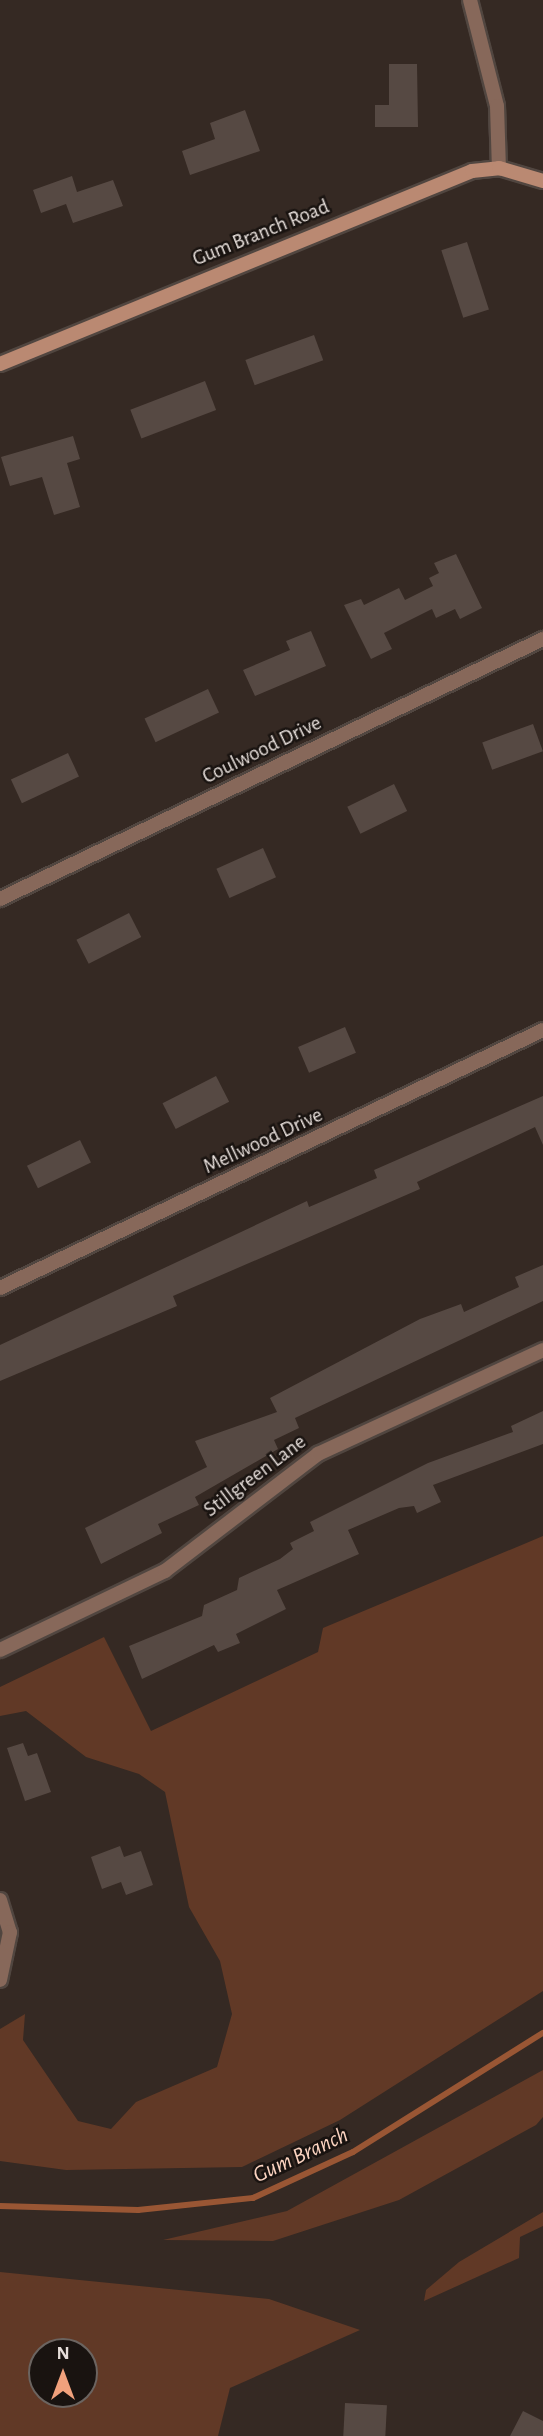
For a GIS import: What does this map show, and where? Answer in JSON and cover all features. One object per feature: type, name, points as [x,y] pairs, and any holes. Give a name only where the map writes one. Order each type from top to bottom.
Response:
[{"type":"street","points":[[470,0],[497,106],[499,168]]},
{"type":"street","name":"Gum Branch Road","points":[[0,364],[443,181],[499,168],[543,181]]},
{"type":"street","name":"Coulwood Drive","points":[[0,899],[543,639]]},
{"type":"street","name":"Mellwood Drive","points":[[0,1288],[543,1030]]},
{"type":"street","name":"Stillgreen Lane","points":[[0,1650],[165,1571],[318,1454],[543,1350]]},
{"type":"street","points":[[0,1900],[9,1932],[0,1980]]},
{"type":"shaded area","points":[[543,1536],[543,1991],[340,2120],[242,2167],[66,2170],[0,2161],[0,2029],[25,2014],[23,2040],[78,2121],[111,2129],[136,2102],[217,2067],[232,2014],[220,1961],[189,1907],[165,1792],[139,1774],[86,1757],[26,1711],[0,1716],[0,1687],[104,1637],[151,1731],[318,1652],[323,1628]]},
{"type":"shaded area","points":[[543,2070],[543,2117],[536,2125],[399,2200],[273,2241],[163,2240],[287,2211]]},
{"type":"shaded area","points":[[543,2212],[543,2226],[520,2237],[519,2258],[424,2301],[426,2290],[459,2262]]},
{"type":"shaded area","points":[[0,2272],[269,2299],[360,2330],[230,2388],[218,2436],[0,2436]]},
{"type":"building","points":[[389,64],[417,64],[418,127],[375,127],[375,105],[389,105]]},
{"type":"building","points":[[245,110],[260,151],[190,175],[182,151],[215,139],[210,123]]},
{"type":"building","points":[[72,176],[77,192],[113,180],[123,206],[73,223],[66,204],[41,213],[33,190]]},
{"type":"building","points":[[467,242],[489,310],[463,318],[441,250]]},
{"type":"building","points":[[314,335],[323,360],[255,385],[245,360]]},
{"type":"building","points":[[205,381],[216,410],[141,439],[130,410]]},
{"type":"building","points":[[73,436],[80,459],[67,463],[80,507],[54,515],[42,477],[10,486],[1,457]]},
{"type":"building","points":[[456,554],[482,608],[460,619],[455,609],[436,618],[432,609],[384,633],[392,649],[371,659],[344,605],[361,599],[364,605],[399,588],[405,600],[433,586],[429,578],[439,573],[434,563]]},
{"type":"building","points":[[311,631],[326,666],[255,696],[243,670],[290,650],[286,641]]},
{"type":"building","points":[[208,689],[219,713],[156,742],[145,719]]},
{"type":"building","points":[[533,724],[543,751],[492,770],[482,742]]},
{"type":"building","points":[[68,753],[79,777],[22,803],[11,780]]},
{"type":"building","points":[[394,784],[407,811],[360,834],[347,807]]},
{"type":"building","points":[[263,848],[276,877],[229,898],[216,869]]},
{"type":"building","points":[[129,913],[141,937],[89,964],[76,940]]},
{"type":"building","points":[[345,1027],[356,1053],[309,1073],[298,1047]]},
{"type":"building","points":[[216,1076],[229,1102],[176,1129],[163,1103]]},
{"type":"building","points":[[543,1096],[543,1145],[535,1127],[417,1182],[420,1189],[173,1296],[177,1306],[0,1381],[0,1345],[307,1201],[309,1207],[377,1178],[374,1170]]},
{"type":"building","points":[[80,1140],[91,1162],[38,1188],[27,1166]]},
{"type":"building","points":[[543,1265],[543,1301],[295,1418],[299,1428],[274,1440],[278,1449],[195,1497],[199,1505],[158,1524],[162,1533],[101,1564],[85,1528],[207,1467],[195,1441],[277,1412],[270,1398],[420,1319],[461,1304],[464,1312],[519,1287],[515,1277]]},
{"type":"building","points":[[543,1411],[543,1444],[433,1485],[441,1502],[417,1513],[414,1506],[399,1508],[348,1530],[359,1554],[277,1590],[286,1609],[236,1634],[240,1643],[218,1652],[214,1645],[142,1679],[129,1646],[202,1616],[204,1605],[237,1590],[239,1578],[280,1559],[293,1549],[290,1543],[314,1531],[310,1522],[428,1463],[513,1432],[511,1426]]},
{"type":"building","points":[[23,1743],[28,1756],[37,1753],[51,1792],[25,1801],[7,1748]]},
{"type":"building","points":[[120,1846],[124,1857],[141,1851],[153,1885],[126,1895],[121,1882],[102,1889],[91,1857]]},
{"type":"building","points":[[345,2403],[387,2405],[385,2436],[343,2436]]},
{"type":"building","points":[[523,2411],[543,2421],[543,2436],[510,2436]]},
{"type":"waterway","name":"Gum Branch","points":[[0,2206],[138,2210],[253,2198],[353,2152],[543,2033]]}]
